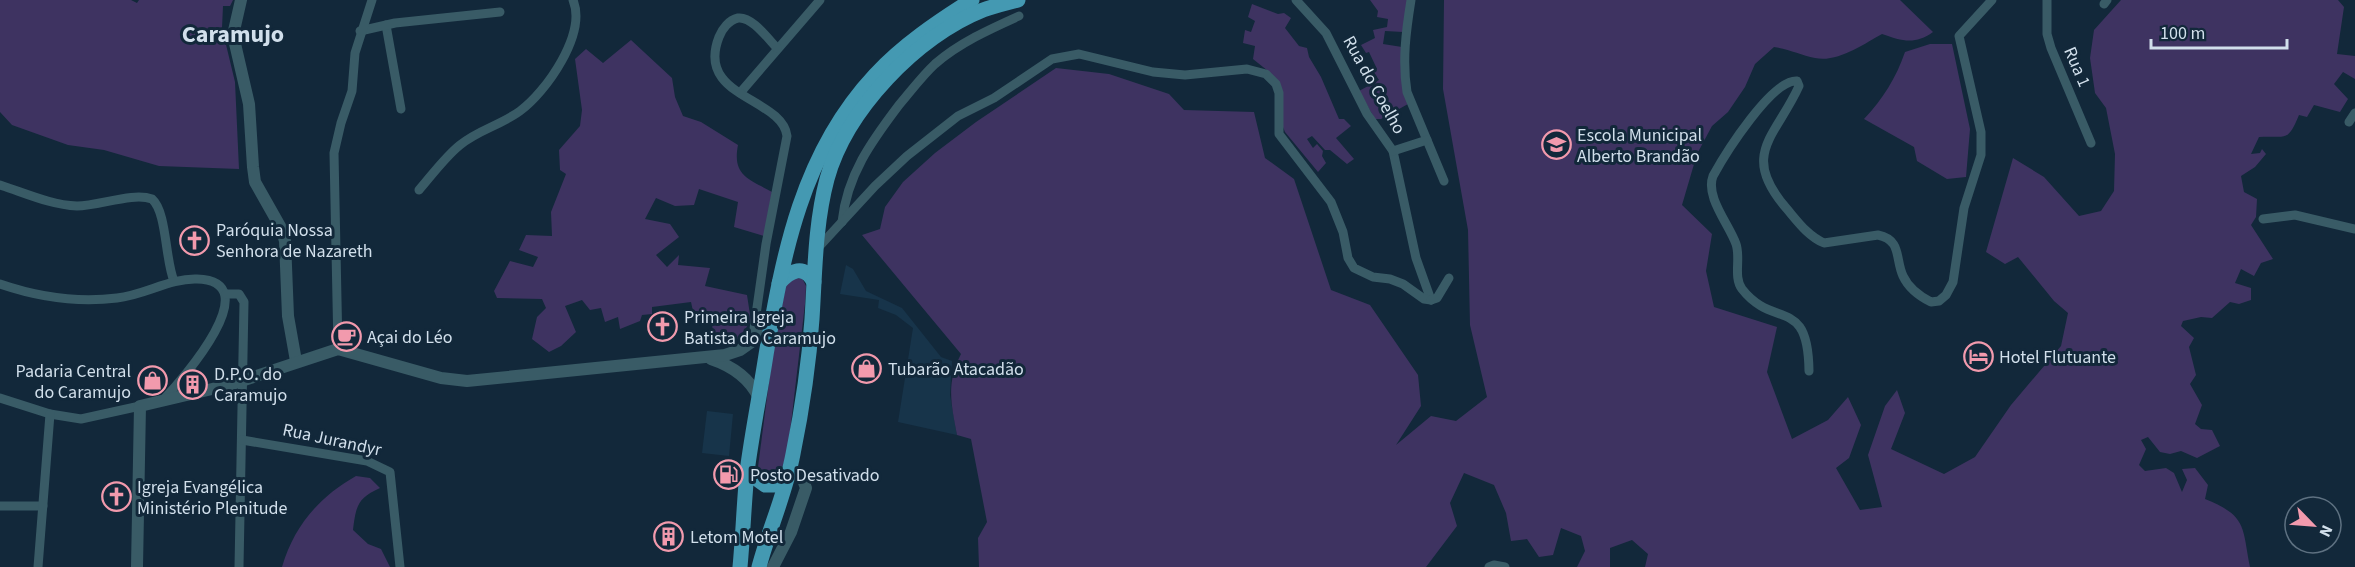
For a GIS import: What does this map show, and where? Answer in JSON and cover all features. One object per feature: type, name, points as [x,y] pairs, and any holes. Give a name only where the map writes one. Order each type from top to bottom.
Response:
[{"type":"highway","points":[[740,567],[747,472],[770,329],[790,230],[806,189],[824,147],[874,76],[910,42],[972,0]]},
{"type":"highway","points":[[759,567],[789,474],[812,322],[821,210],[835,157],[844,137],[871,98],[892,74],[949,28],[983,10],[1018,0]]},
{"type":"highway","points":[[779,283],[789,273],[801,270],[808,273],[814,282]]},
{"type":"highway","points":[[747,472],[765,485],[776,485],[789,474]]},
{"type":"highway","points":[[767,538],[773,567]]},
{"type":"street","points":[[241,0],[234,36],[249,104],[255,183],[281,228],[285,242],[288,316],[296,362]]},
{"type":"street","points":[[338,349],[334,153],[352,91],[355,53],[360,31],[372,0]]},
{"type":"street","points":[[419,190],[457,147],[479,131],[509,118],[536,97],[564,58],[572,39],[576,15],[573,0]]},
{"type":"street","points":[[740,93],[820,0]]},
{"type":"street","name":"Rua do Coelho","points":[[1296,0],[1326,33],[1367,114],[1393,151],[1416,258],[1431,300]]},
{"type":"street","points":[[1411,0],[1404,65],[1405,80],[1444,181]]},
{"type":"street","points":[[1809,371],[1809,345],[1800,326],[1765,306],[1739,284],[1739,252],[1713,197],[1710,184],[1713,176],[1758,108],[1789,82],[1797,81],[1799,86],[1771,135],[1763,160],[1762,171],[1779,200],[1808,234],[1824,243],[1878,235],[1887,237],[1895,245],[1902,275],[1912,290],[1932,302],[1940,301],[1953,282],[1964,208],[1981,155],[1981,132],[1959,36],[1992,0]]},
{"type":"street","name":"Rua 1","points":[[2047,0],[2048,34],[2051,48],[2091,143]]},
{"type":"street","points":[[360,31],[386,25],[500,12]]},
{"type":"street","points":[[842,222],[844,201],[852,176],[870,143],[917,83],[949,54],[1019,16]]},
{"type":"street","points":[[752,343],[766,244],[787,136],[786,127],[780,120],[727,82],[714,62],[714,50],[722,31],[733,20],[741,17],[750,22],[777,48]]},
{"type":"street","points":[[386,25],[400,109]]},
{"type":"street","points":[[816,250],[875,186],[958,116],[994,98],[1052,59],[1079,54],[1153,72],[1185,75],[1257,70],[1276,84],[1279,93],[1279,134],[1331,202],[1344,232],[1348,258],[1354,268],[1372,277],[1390,279],[1403,284],[1424,299],[1431,300],[1437,298],[1449,278]]},
{"type":"street","points":[[2349,122],[2355,113]]},
{"type":"street","points":[[1393,151],[1427,140]]},
{"type":"street","points":[[0,185],[54,203],[77,206],[146,197],[156,203],[160,212],[169,269],[174,281]]},
{"type":"street","points":[[2263,219],[2295,215],[2355,229]]},
{"type":"street","points":[[0,284],[56,299],[107,299],[140,295],[174,281],[199,279],[215,281],[226,294],[226,304],[189,372],[164,400]]},
{"type":"street","points":[[226,294],[239,294],[244,302],[239,567]]},
{"type":"street","points":[[0,398],[50,414],[81,419],[242,381],[338,349],[441,378],[467,381],[725,355],[752,343],[770,329]]},
{"type":"street","points":[[704,356],[737,371],[749,380],[759,398]]},
{"type":"street","points":[[137,567],[140,406]]},
{"type":"street","points":[[38,567],[50,414]]},
{"type":"street","name":"Rua Jurandyr","points":[[242,440],[367,461],[390,472],[400,567]]},
{"type":"street","points":[[773,567],[791,532],[806,488],[802,477],[789,474]]},
{"type":"street","points":[[0,507],[43,506]]},
{"type":"street","points":[[1489,567],[1494,565],[1504,567]]},
{"type":"shaded area","points":[[0,0],[131,0],[137,3],[139,0],[233,0],[230,6],[223,6],[222,28],[235,82],[239,169],[159,166],[104,150],[68,145],[12,125],[0,112]]},
{"type":"shaded area","points":[[1370,0],[1408,0],[1403,32],[1385,31],[1383,44],[1402,47],[1408,104],[1381,119],[1375,119],[1359,91],[1379,80],[1373,71],[1377,69],[1369,52],[1366,53],[1361,45],[1375,38],[1373,30],[1387,27],[1388,19],[1377,17],[1378,11]]},
{"type":"shaded area","points":[[1444,0],[1900,0],[1933,32],[1914,40],[1882,34],[1850,52],[1823,59],[1774,47],[1755,64],[1745,87],[1728,112],[1712,126],[1697,154],[1682,205],[1712,234],[1706,271],[1714,307],[1777,327],[1767,372],[1792,439],[1828,420],[1848,397],[1861,425],[1849,458],[1836,468],[1860,510],[1882,507],[1868,455],[1885,406],[1897,390],[1905,413],[1891,449],[1944,474],[1975,457],[2011,405],[2061,346],[2068,313],[2054,301],[2018,257],[2005,264],[1986,252],[2013,158],[2044,177],[2079,216],[2101,211],[2114,191],[2115,154],[2106,108],[2095,93],[2090,58],[2094,30],[2121,0],[2338,0],[2344,7],[2337,54],[2355,56],[2355,79],[2343,72],[2334,84],[2348,99],[2340,112],[2314,105],[2307,117],[2299,115],[2285,136],[2259,137],[2251,154],[2260,153],[2262,149],[2266,154],[2255,167],[2241,176],[2244,192],[2257,199],[2256,217],[2251,225],[2273,259],[2261,263],[2254,276],[2241,269],[2235,283],[2251,288],[2251,300],[2239,304],[2230,302],[2212,318],[2201,317],[2183,321],[2181,326],[2194,338],[2189,347],[2196,375],[2190,384],[2202,405],[2195,424],[2201,429],[2212,430],[2220,446],[2197,458],[2181,451],[2170,454],[2160,452],[2148,437],[2141,440],[2146,449],[2139,465],[2145,471],[2166,468],[2174,473],[2182,492],[2187,480],[2182,469],[2195,468],[2208,485],[2205,499],[2229,511],[2240,524],[2246,541],[2250,567],[1645,567],[1648,554],[1632,540],[1610,548],[1610,567],[1577,567],[1585,551],[1581,536],[1561,528],[1553,555],[1539,557],[1527,539],[1511,541],[1506,513],[1494,485],[1464,473],[1450,503],[1457,526],[1426,567],[979,567],[978,538],[987,522],[971,439],[957,435],[951,393],[953,374],[961,354],[862,235],[880,229],[885,207],[903,182],[935,153],[976,122],[1056,68],[1109,74],[1169,94],[1184,110],[1254,112],[1265,158],[1294,179],[1331,290],[1370,305],[1418,375],[1421,406],[1396,445],[1431,416],[1456,421],[1487,397],[1470,325],[1468,230],[1443,89]]},
{"type":"shaded area","points":[[1252,4],[1278,14],[1284,13],[1291,18],[1285,28],[1299,46],[1307,48],[1309,57],[1321,77],[1339,119],[1344,119],[1351,126],[1336,138],[1354,159],[1347,164],[1330,150],[1325,150],[1312,136],[1307,139],[1313,148],[1317,144],[1323,151],[1322,156],[1326,163],[1318,172],[1285,132],[1281,122],[1283,93],[1268,71],[1253,59],[1255,46],[1243,43],[1245,30],[1251,32],[1255,21],[1248,17]]},
{"type":"shaded area","points":[[631,40],[672,78],[675,97],[683,116],[701,122],[738,145],[740,170],[750,180],[772,192],[764,236],[734,227],[738,202],[699,189],[694,205],[675,206],[656,198],[645,219],[670,224],[679,237],[656,255],[667,267],[679,255],[678,265],[710,268],[705,286],[747,295],[751,321],[738,339],[718,345],[713,333],[711,313],[694,316],[691,302],[652,307],[652,314],[642,315],[640,321],[620,329],[618,317],[605,322],[601,308],[590,310],[582,300],[565,306],[576,332],[561,346],[549,352],[532,339],[537,317],[546,308],[542,299],[497,298],[494,291],[510,261],[533,267],[538,257],[519,250],[526,235],[552,236],[551,212],[566,174],[560,170],[559,150],[580,126],[582,110],[575,59],[586,49],[603,63]]},
{"type":"shaded area","points":[[1930,44],[1952,44],[1970,129],[1966,177],[1947,179],[1917,161],[1914,147],[1864,119],[1888,88],[1905,52]]},
{"type":"shaded area","points":[[846,265],[853,269],[866,291],[902,308],[941,357],[952,361],[950,395],[957,435],[898,422],[913,328],[896,315],[878,308],[879,300],[840,294]]},
{"type":"shaded area","points":[[802,278],[806,286],[805,304],[788,449],[778,473],[769,476],[758,467],[771,366],[786,284],[790,279]]},
{"type":"shaded area","points":[[707,411],[733,414],[729,456],[702,453]]},
{"type":"shaded area","points":[[356,476],[370,478],[380,488],[367,495],[359,503],[353,530],[368,544],[381,549],[390,567],[282,567],[293,538],[310,514],[331,493]]},
{"type":"place","name":"Escola Municipal Alberto Brandão","points":[[1556,145]]},
{"type":"place","name":"Paróquia Nossa Senhora de Nazareth","points":[[195,240]]},
{"type":"place","name":"Primeira Igreja Batista do Caramujo","points":[[663,327]]},
{"type":"place","name":"Açai do Léo","points":[[346,337]]},
{"type":"place","name":"Hotel Flutuante","points":[[1978,357]]},
{"type":"place","name":"Tubarão Atacadão","points":[[867,369]]},
{"type":"place","name":"Padaria Central do Caramujo","points":[[152,381]]},
{"type":"place","name":"D.P.O. do Caramujo","points":[[193,384]]},
{"type":"place","name":"Posto Desativado","points":[[729,475]]},
{"type":"place","name":"Igreja Evangélica Ministério Plenitude","points":[[116,497]]},
{"type":"place","name":"Letom Motel","points":[[669,537]]},
{"type":"district","name":"Caramujo","points":[[233,34]]}]
